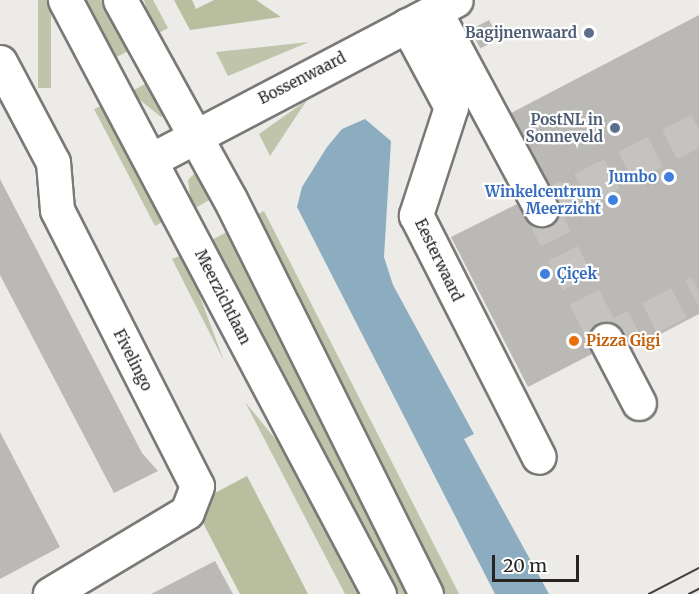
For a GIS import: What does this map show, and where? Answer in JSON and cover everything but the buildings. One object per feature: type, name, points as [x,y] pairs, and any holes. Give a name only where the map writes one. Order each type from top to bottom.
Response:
[{"type":"street","name":"Meerzichtlaan","points":[[65,0],[379,594]]},
{"type":"street","points":[[120,0],[195,135],[426,594]]},
{"type":"street","name":"Bossenwaard","points":[[151,160],[433,12]]},
{"type":"street","points":[[433,12],[541,209]]},
{"type":"street","name":"Eesterwaard","points":[[433,12],[451,107],[416,215],[539,457]]},
{"type":"street","name":"Fivelingo","points":[[0,62],[53,162],[57,210],[197,486],[187,512],[50,594]]},
{"type":"street","points":[[606,340],[639,403]]},
{"type":"green space","points":[[38,0],[51,0],[51,88],[38,88]]},
{"type":"green space","points":[[85,0],[108,0],[134,48],[115,58]]},
{"type":"green space","points":[[144,0],[153,0],[168,28],[155,35]]},
{"type":"green space","points":[[174,0],[192,0],[196,9],[214,0],[256,0],[281,17],[190,30]]},
{"type":"green space","points":[[309,42],[228,76],[216,52]]},
{"type":"green space","points":[[151,81],[168,113],[161,117],[130,92]]},
{"type":"green space","points":[[307,100],[270,156],[259,134]]},
{"type":"green space","points":[[104,105],[170,218],[155,226],[94,109]]},
{"type":"green space","points":[[198,170],[211,199],[192,210],[188,180]]},
{"type":"green space","points":[[264,211],[459,594],[445,594],[252,217]]},
{"type":"green space","points":[[227,232],[411,594],[390,594],[210,241]]},
{"type":"green space","points":[[184,254],[224,361],[172,259]]},
{"type":"green space","points":[[245,402],[296,464],[359,594],[345,594]]},
{"type":"green space","points":[[247,476],[308,594],[240,594],[202,521],[215,493]]},
{"type":"water","points":[[365,119],[391,141],[384,257],[393,285],[474,434],[464,439],[549,594],[495,594],[297,207],[302,187],[327,147],[342,129]]},
{"type":"tunnel","points":[[699,129],[541,209],[606,340],[699,292]]},
{"type":"tram line","points":[[649,594],[699,568]]},
{"type":"tram line","points":[[689,594],[699,589]]},
{"type":"place","name":"Bagijnenwaard","points":[[589,33]]},
{"type":"place","name":"PostNL in Sonneveld","points":[[615,128]]},
{"type":"place","name":"Jumbo","points":[[669,177]]},
{"type":"place","name":"Winkelcentrum Meerzicht","points":[[613,200]]},
{"type":"place","name":"Çiçek","points":[[545,274]]},
{"type":"place","name":"Pizza Gigi","points":[[574,341]]}]
